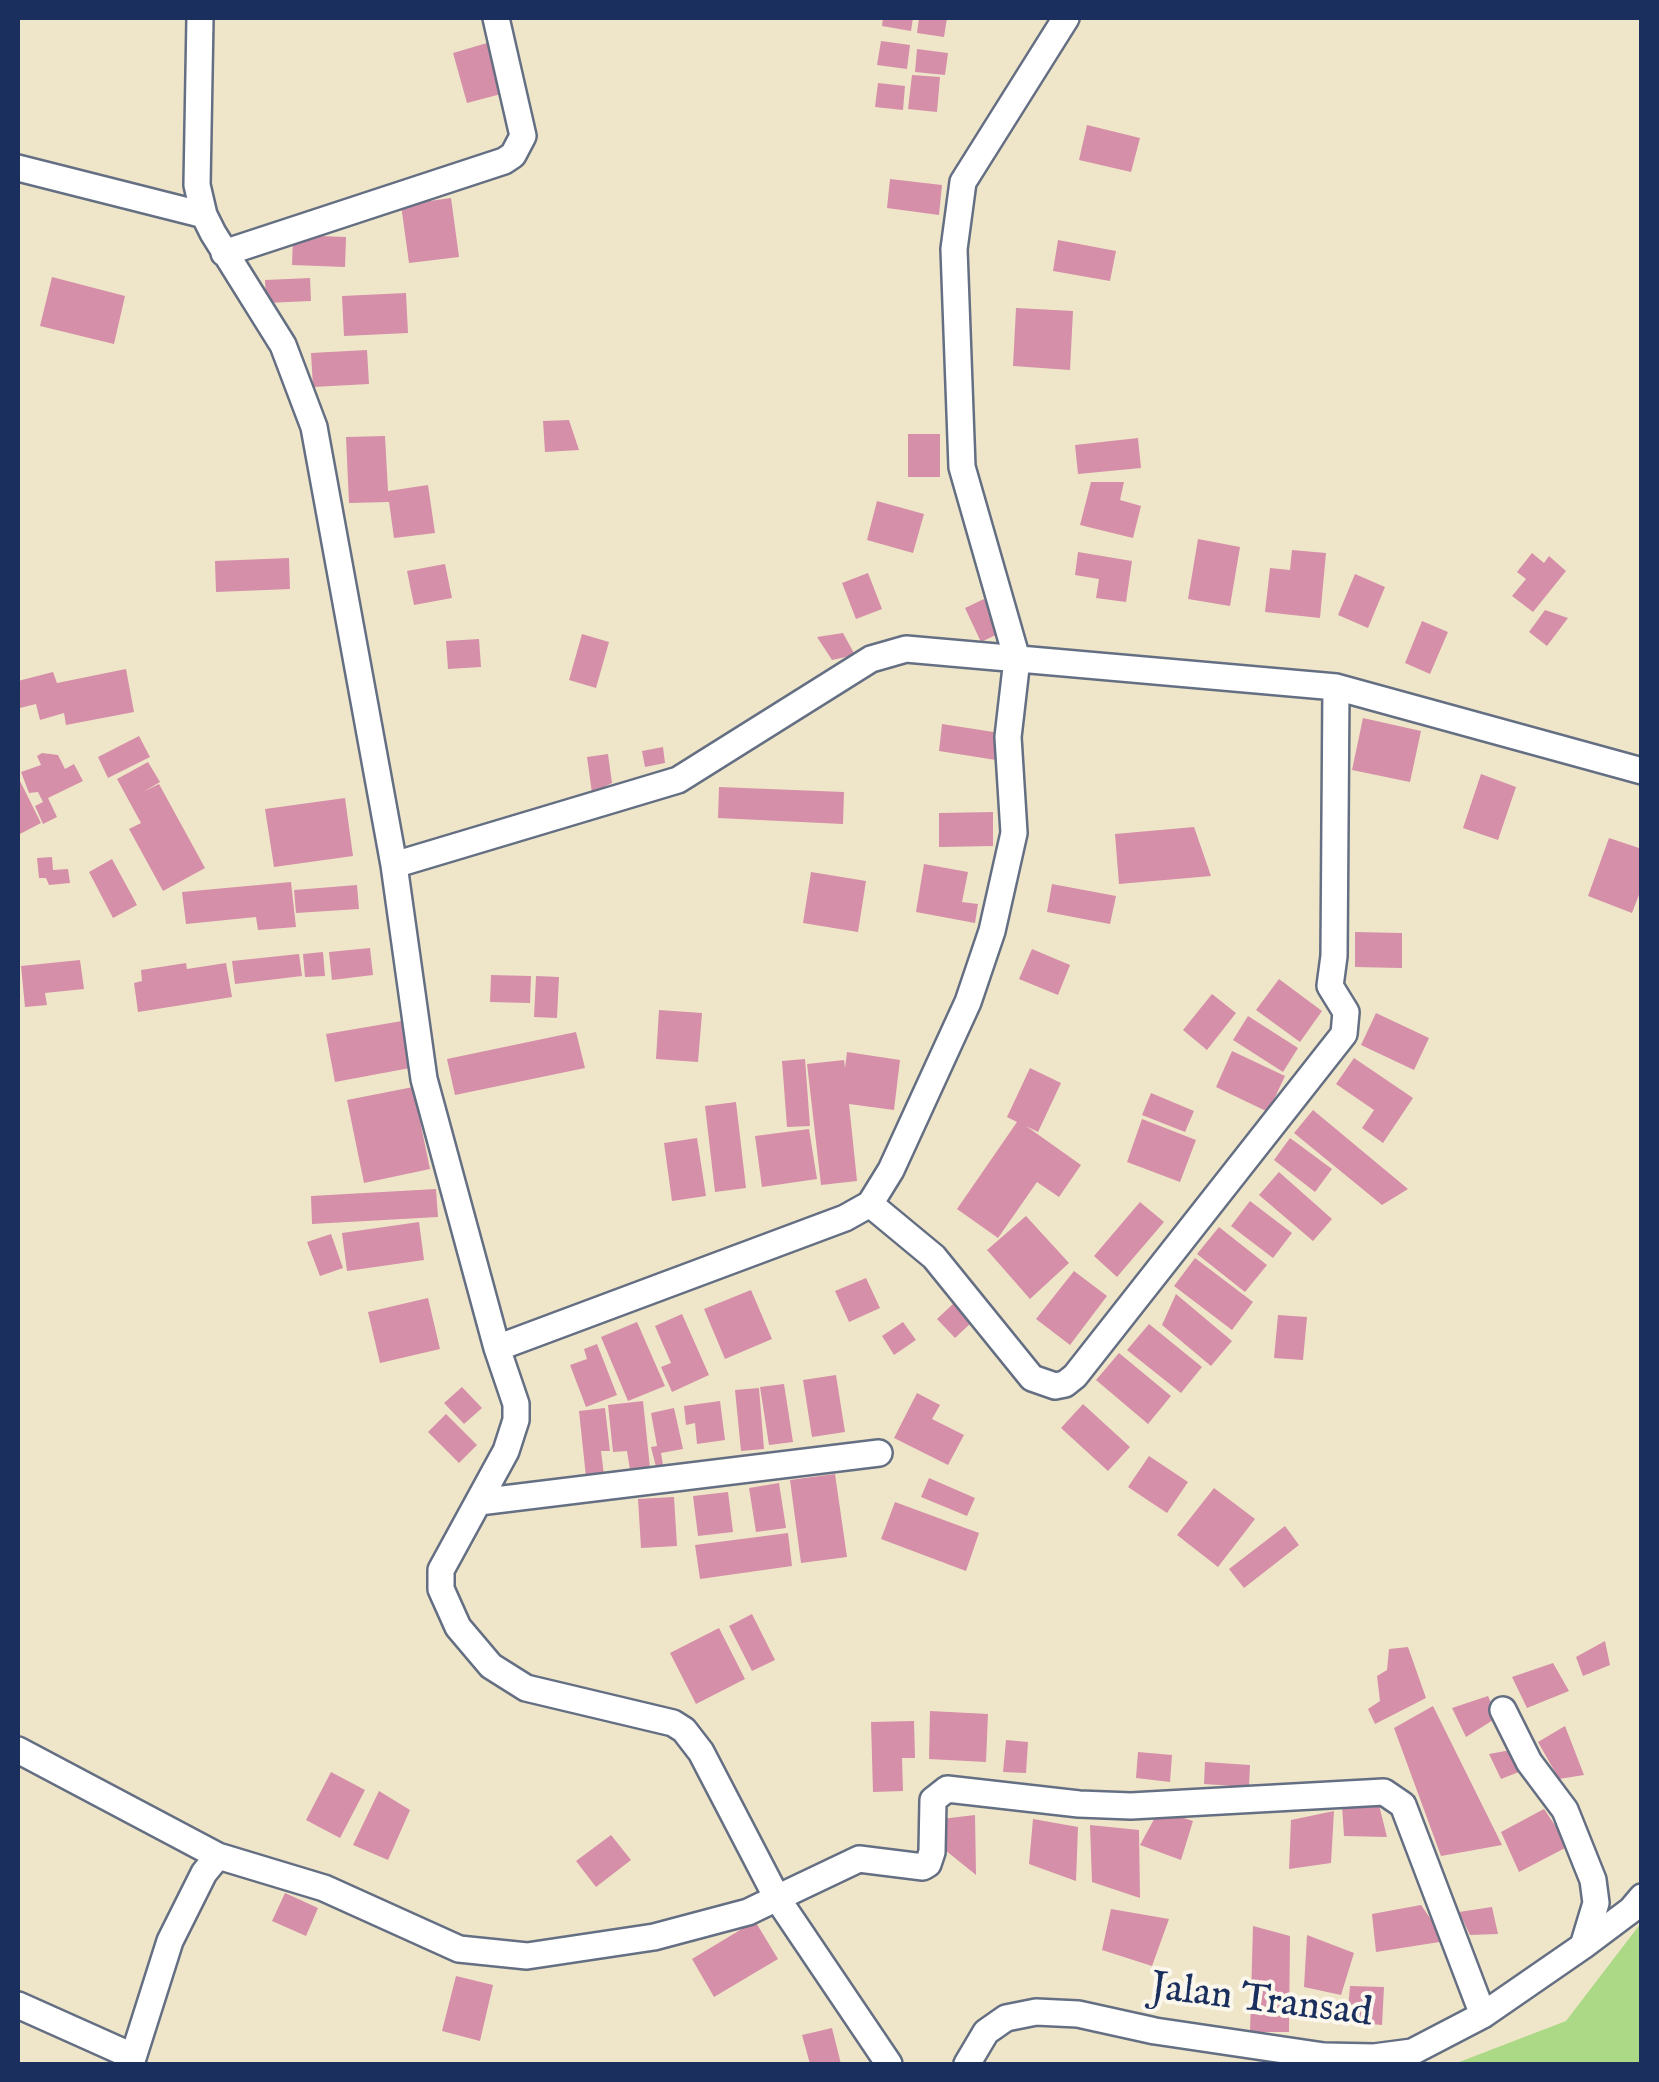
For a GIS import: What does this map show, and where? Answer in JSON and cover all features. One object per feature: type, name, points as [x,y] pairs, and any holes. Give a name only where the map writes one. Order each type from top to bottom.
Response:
[{"type":"street","points":[[200,18],[197,185],[204,214],[224,252],[283,345],[314,427],[394,864],[424,1079],[496,1348],[516,1404],[516,1420],[506,1452],[441,1570],[441,1588],[467,1639],[491,1666],[526,1688],[673,1723],[684,1730],[702,1752],[777,1898],[890,2064]]},
{"type":"street","points":[[224,252],[513,155],[522,145],[523,136],[496,18]]},
{"type":"street","points":[[496,1348],[845,1218],[870,1204],[891,1170],[968,1002],[992,931],[1014,834],[1008,737],[1017,658],[962,467],[954,249],[963,182],[1066,18]]},
{"type":"street","points":[[18,168],[204,214]]},
{"type":"street","points":[[394,864],[678,780],[887,652],[906,649],[1336,687],[1642,771]]},
{"type":"street","points":[[870,1204],[934,1257],[1032,1378],[1055,1386],[1075,1376],[1344,1034],[1346,1012],[1330,986],[1334,956],[1336,687]]},
{"type":"street","points":[[479,1502],[878,1453]]},
{"type":"street","points":[[1504,1710],[1529,1762],[1565,1810],[1593,1880],[1596,1902],[1584,1946]]},
{"type":"street","points":[[18,1750],[218,1856],[324,1888],[458,1949],[527,1956],[654,1937],[748,1912],[860,1859],[923,1867],[931,1859],[933,1800],[947,1789],[1131,1806],[1384,1792],[1402,1804],[1482,2015]]},
{"type":"street","points":[[18,2005],[132,2060],[170,1941],[204,1873],[218,1856]]},
{"type":"street","name":"Jalan Transad","points":[[967,2064],[986,2032],[1006,2018],[1036,2012],[1078,2014],[1155,2032],[1324,2056],[1374,2057],[1412,2052],[1482,2015],[1584,1946],[1632,1910],[1642,1897]]},
{"type":"green space","points":[[1641,1923],[1641,2064],[1454,2064],[1566,2021]]},
{"type":"building","points":[[883,18],[913,18],[911,31],[882,26]]},
{"type":"building","points":[[919,18],[947,18],[944,37],[917,33]]},
{"type":"building","points":[[881,41],[910,45],[907,69],[877,65]]},
{"type":"building","points":[[487,43],[501,94],[467,103],[453,53]]},
{"type":"building","points":[[917,49],[948,53],[945,75],[915,72]]},
{"type":"building","points":[[912,75],[940,77],[937,112],[908,109]]},
{"type":"building","points":[[878,83],[905,86],[903,110],[875,107]]},
{"type":"building","points":[[1087,125],[1140,138],[1131,172],[1079,160]]},
{"type":"building","points":[[890,179],[942,185],[939,215],[887,208]]},
{"type":"building","points":[[451,198],[459,257],[409,263],[401,205]]},
{"type":"building","points":[[293,235],[346,237],[345,267],[292,265]]},
{"type":"building","points":[[1058,240],[1116,251],[1110,281],[1053,271]]},
{"type":"building","points":[[52,277],[125,296],[114,344],[40,326]]},
{"type":"building","points":[[310,278],[311,301],[266,303],[265,280]]},
{"type":"building","points":[[406,293],[408,333],[344,336],[342,296]]},
{"type":"building","points":[[1016,308],[1073,311],[1070,370],[1013,366]]},
{"type":"building","points":[[367,350],[369,384],[313,387],[311,353]]},
{"type":"building","points":[[569,420],[579,450],[545,452],[543,421]]},
{"type":"building","points":[[908,434],[940,434],[940,477],[908,477]]},
{"type":"building","points":[[385,436],[388,491],[428,485],[435,533],[394,538],[389,502],[349,503],[346,437]]},
{"type":"building","points":[[1138,438],[1141,468],[1078,474],[1075,445]]},
{"type":"building","points":[[1091,482],[1124,482],[1120,500],[1141,506],[1133,538],[1080,525]]},
{"type":"building","points":[[877,501],[924,514],[913,553],[867,540]]},
{"type":"building","points":[[1198,539],[1240,547],[1230,606],[1188,599]]},
{"type":"building","points":[[1292,550],[1326,553],[1320,618],[1265,612],[1270,568],[1290,570]]},
{"type":"building","points":[[1078,552],[1132,561],[1126,602],[1096,598],[1099,579],[1075,575]]},
{"type":"building","points":[[1532,553],[1544,563],[1549,556],[1566,571],[1533,612],[1512,596],[1526,579],[1517,572]]},
{"type":"building","points":[[289,558],[290,589],[216,592],[215,561]]},
{"type":"building","points":[[445,564],[452,598],[414,605],[407,571]]},
{"type":"building","points":[[868,573],[882,609],[856,619],[842,583]]},
{"type":"building","points":[[1355,574],[1385,587],[1368,628],[1338,615]]},
{"type":"building","points":[[984,599],[1000,633],[981,642],[965,608]]},
{"type":"building","points":[[1545,610],[1568,618],[1547,646],[1529,632]]},
{"type":"building","points":[[1422,621],[1448,632],[1430,674],[1405,663]]},
{"type":"building","points":[[843,633],[855,655],[832,660],[817,637]]},
{"type":"building","points":[[582,634],[609,642],[596,688],[569,680]]},
{"type":"building","points":[[479,639],[481,667],[448,669],[446,641]]},
{"type":"building","points":[[126,669],[134,712],[66,725],[64,713],[40,720],[36,704],[20,708],[18,681],[53,672],[57,683]]},
{"type":"building","points":[[1363,718],[1421,731],[1410,782],[1352,770]]},
{"type":"building","points":[[942,724],[1000,733],[996,760],[939,751]]},
{"type":"building","points":[[139,736],[150,757],[108,778],[98,757]]},
{"type":"building","points":[[663,747],[665,763],[645,767],[642,751]]},
{"type":"building","points":[[608,754],[612,783],[592,793],[587,757]]},
{"type":"building","points":[[58,755],[65,769],[74,764],[83,781],[48,798],[57,817],[43,824],[35,806],[43,802],[38,792],[29,793],[21,772],[41,765],[37,756]]},
{"type":"building","points":[[148,762],[160,782],[143,792],[159,784],[205,868],[163,891],[129,829],[141,823],[117,779]]},
{"type":"building","points":[[1481,774],[1516,787],[1498,840],[1463,828]]},
{"type":"building","points":[[18,777],[41,823],[18,835]]},
{"type":"building","points":[[719,787],[844,792],[843,824],[718,818]]},
{"type":"building","points":[[345,798],[353,856],[274,867],[265,809]]},
{"type":"building","points":[[993,812],[993,846],[939,847],[939,813]]},
{"type":"building","points":[[1194,827],[1211,876],[1119,884],[1115,834]]},
{"type":"building","points":[[1609,838],[1642,849],[1642,887],[1632,913],[1588,896]]},
{"type":"building","points":[[52,857],[53,870],[68,869],[70,883],[49,885],[46,878],[39,878],[37,858]]},
{"type":"building","points":[[112,859],[137,905],[113,918],[89,872]]},
{"type":"building","points":[[924,864],[968,872],[962,902],[978,904],[975,923],[916,912]]},
{"type":"building","points":[[811,872],[866,881],[858,932],[803,923]]},
{"type":"building","points":[[291,882],[296,927],[258,930],[256,917],[186,924],[182,892]]},
{"type":"building","points":[[1052,884],[1116,896],[1110,924],[1047,912]]},
{"type":"building","points":[[357,885],[359,909],[296,913],[294,890]]},
{"type":"building","points":[[1355,932],[1402,933],[1402,968],[1355,967]]},
{"type":"building","points":[[370,948],[373,975],[332,980],[329,952]]},
{"type":"building","points":[[1032,949],[1070,965],[1058,995],[1019,979]]},
{"type":"building","points":[[323,952],[325,976],[305,977],[303,954]]},
{"type":"building","points":[[299,954],[302,976],[235,984],[232,961]]},
{"type":"building","points":[[80,960],[84,989],[45,993],[47,1005],[25,1007],[21,966]]},
{"type":"building","points":[[186,963],[187,969],[226,963],[232,997],[138,1012],[134,983],[142,981],[141,970]]},
{"type":"building","points":[[491,975],[531,976],[530,1003],[490,1002]]},
{"type":"building","points":[[536,976],[559,977],[557,1018],[534,1017]]},
{"type":"building","points":[[1279,979],[1322,1011],[1300,1042],[1256,1010]]},
{"type":"building","points":[[1212,994],[1236,1013],[1207,1050],[1183,1030]]},
{"type":"building","points":[[659,1010],[702,1013],[698,1062],[656,1059]]},
{"type":"building","points":[[1376,1013],[1429,1038],[1414,1070],[1361,1045]]},
{"type":"building","points":[[1248,1016],[1298,1048],[1283,1072],[1233,1040]]},
{"type":"building","points":[[402,1021],[410,1068],[335,1082],[326,1034]]},
{"type":"building","points":[[576,1032],[585,1068],[455,1095],[447,1059]]},
{"type":"building","points":[[1232,1051],[1285,1076],[1268,1112],[1216,1087]]},
{"type":"building","points":[[847,1052],[900,1060],[894,1110],[849,1104],[857,1181],[821,1185],[807,1064],[844,1060],[845,1068]]},
{"type":"building","points":[[1354,1058],[1413,1098],[1383,1143],[1362,1128],[1374,1110],[1336,1084]]},
{"type":"building","points":[[805,1059],[810,1126],[787,1127],[782,1061]]},
{"type":"building","points":[[1030,1068],[1061,1083],[1038,1132],[1026,1126],[1081,1165],[1059,1197],[1037,1182],[998,1238],[957,1209],[1017,1122],[1007,1117]]},
{"type":"building","points":[[413,1087],[430,1169],[364,1183],[347,1100]]},
{"type":"building","points":[[1151,1093],[1194,1111],[1185,1132],[1142,1115]]},
{"type":"building","points":[[736,1102],[746,1188],[715,1192],[705,1106]]},
{"type":"building","points":[[1313,1110],[1408,1189],[1382,1205],[1294,1133]]},
{"type":"building","points":[[1142,1119],[1196,1140],[1180,1182],[1127,1162]]},
{"type":"building","points":[[809,1129],[817,1179],[762,1187],[755,1136]]},
{"type":"building","points":[[697,1138],[706,1196],[672,1201],[664,1143]]},
{"type":"building","points":[[1290,1138],[1332,1169],[1315,1192],[1274,1160]]},
{"type":"building","points":[[1279,1172],[1332,1219],[1313,1241],[1259,1195]]},
{"type":"building","points":[[436,1189],[438,1217],[312,1224],[311,1196]]},
{"type":"building","points":[[1250,1201],[1292,1233],[1273,1258],[1231,1226]]},
{"type":"building","points":[[1140,1202],[1164,1222],[1117,1277],[1094,1256]]},
{"type":"building","points":[[1026,1216],[1069,1263],[1030,1299],[987,1250]]},
{"type":"building","points":[[419,1222],[424,1260],[347,1271],[342,1233]]},
{"type":"building","points":[[1219,1227],[1267,1265],[1245,1292],[1197,1254]]},
{"type":"building","points":[[331,1234],[343,1268],[320,1276],[307,1242]]},
{"type":"building","points":[[1195,1258],[1253,1302],[1232,1330],[1174,1286]]},
{"type":"building","points":[[1074,1271],[1107,1296],[1070,1345],[1036,1319]]},
{"type":"building","points":[[866,1278],[880,1308],[849,1322],[835,1291]]},
{"type":"building","points":[[751,1290],[772,1339],[725,1359],[704,1309]]},
{"type":"building","points":[[1176,1294],[1232,1341],[1211,1366],[1162,1325]]},
{"type":"building","points":[[428,1298],[440,1349],[380,1363],[368,1312]]},
{"type":"building","points":[[954,1303],[972,1322],[955,1338],[937,1319]]},
{"type":"building","points":[[682,1314],[709,1375],[672,1392],[661,1367],[671,1363],[655,1326]]},
{"type":"building","points":[[1278,1315],[1307,1317],[1303,1360],[1274,1358]]},
{"type":"building","points":[[637,1322],[665,1386],[628,1401],[601,1337]]},
{"type":"building","points":[[903,1322],[916,1340],[894,1355],[882,1336]]},
{"type":"building","points":[[1149,1324],[1202,1367],[1181,1393],[1127,1350]]},
{"type":"building","points":[[597,1344],[617,1395],[586,1407],[570,1365],[587,1359],[584,1349]]},
{"type":"building","points":[[1119,1353],[1171,1396],[1148,1424],[1096,1380]]},
{"type":"building","points":[[836,1375],[845,1432],[812,1437],[803,1380]]},
{"type":"building","points":[[784,1384],[793,1442],[769,1445],[760,1387]]},
{"type":"building","points":[[462,1387],[482,1408],[464,1424],[444,1403]]},
{"type":"building","points":[[759,1388],[764,1449],[741,1451],[735,1390]]},
{"type":"building","points":[[917,1393],[940,1405],[932,1419],[964,1435],[948,1465],[894,1438]]},
{"type":"building","points":[[643,1401],[650,1468],[630,1470],[627,1451],[613,1452],[608,1405]]},
{"type":"building","points":[[720,1401],[725,1440],[697,1444],[695,1423],[686,1425],[684,1406]]},
{"type":"building","points":[[1083,1404],[1130,1447],[1108,1471],[1061,1428]]},
{"type":"building","points":[[605,1408],[610,1451],[601,1451],[604,1475],[586,1477],[579,1411]]},
{"type":"building","points":[[674,1408],[683,1449],[661,1453],[663,1465],[656,1467],[651,1447],[657,1446],[651,1413]]},
{"type":"building","points":[[446,1414],[477,1445],[459,1463],[428,1432]]},
{"type":"building","points":[[1149,1456],[1188,1482],[1167,1513],[1128,1487]]},
{"type":"building","points":[[835,1474],[847,1557],[801,1563],[790,1480]]},
{"type":"building","points":[[929,1478],[975,1498],[967,1516],[921,1497]]},
{"type":"building","points":[[779,1483],[786,1528],[756,1532],[749,1488]]},
{"type":"building","points":[[1214,1488],[1255,1519],[1218,1567],[1177,1535]]},
{"type":"building","points":[[728,1492],[733,1532],[698,1536],[693,1496]]},
{"type":"building","points":[[674,1497],[677,1546],[641,1548],[638,1499]]},
{"type":"building","points":[[895,1502],[979,1533],[966,1571],[881,1539]]},
{"type":"building","points":[[1285,1526],[1299,1545],[1244,1588],[1229,1569]]},
{"type":"building","points":[[788,1533],[792,1566],[700,1579],[695,1545]]},
{"type":"building","points":[[752,1614],[775,1660],[752,1671],[729,1626]]},
{"type":"building","points":[[719,1628],[745,1679],[696,1704],[670,1653]]},
{"type":"building","points":[[1605,1641],[1610,1665],[1583,1676],[1576,1657]]},
{"type":"building","points":[[1408,1647],[1426,1698],[1375,1724],[1368,1709],[1380,1701],[1377,1676],[1387,1670],[1389,1649]]},
{"type":"building","points":[[1553,1663],[1569,1691],[1527,1708],[1512,1677]]},
{"type":"building","points":[[1488,1696],[1498,1717],[1466,1737],[1452,1708]]},
{"type":"building","points":[[1433,1706],[1502,1845],[1441,1856],[1394,1728]]},
{"type":"building","points":[[930,1711],[988,1714],[986,1762],[929,1759]]},
{"type":"building","points":[[914,1721],[915,1758],[902,1758],[903,1791],[873,1792],[871,1722]]},
{"type":"building","points":[[1565,1726],[1584,1775],[1559,1779],[1538,1742]]},
{"type":"building","points":[[1006,1740],[1028,1742],[1026,1773],[1003,1772]]},
{"type":"building","points":[[1516,1749],[1519,1772],[1501,1779],[1489,1754]]},
{"type":"building","points":[[1138,1752],[1172,1755],[1170,1782],[1136,1778]]},
{"type":"building","points":[[1205,1762],[1250,1765],[1249,1787],[1204,1784]]},
{"type":"building","points":[[331,1772],[365,1790],[340,1838],[306,1820]]},
{"type":"building","points":[[379,1791],[410,1810],[388,1860],[353,1845]]},
{"type":"building","points":[[1342,1805],[1379,1805],[1387,1837],[1344,1836]]},
{"type":"building","points":[[1544,1809],[1569,1846],[1519,1872],[1501,1832]]},
{"type":"building","points":[[1159,1810],[1193,1821],[1181,1860],[1140,1845]]},
{"type":"building","points":[[1334,1811],[1331,1863],[1289,1869],[1291,1820]]},
{"type":"building","points":[[975,1815],[976,1875],[945,1850],[941,1819]]},
{"type":"building","points":[[1033,1819],[1078,1827],[1076,1881],[1029,1864]]},
{"type":"building","points":[[1090,1825],[1139,1830],[1140,1898],[1092,1882]]},
{"type":"building","points":[[611,1835],[631,1860],[596,1887],[576,1861]]},
{"type":"building","points":[[285,1893],[318,1908],[306,1936],[272,1921]]},
{"type":"building","points":[[1421,1905],[1446,1941],[1376,1952],[1372,1914]]},
{"type":"building","points":[[1492,1907],[1498,1934],[1470,1935],[1459,1912]]},
{"type":"building","points":[[1111,1909],[1169,1919],[1152,1966],[1102,1950]]},
{"type":"building","points":[[755,1921],[778,1959],[714,1997],[692,1959]]},
{"type":"building","points":[[1253,1926],[1290,1936],[1289,2032],[1250,2032]]},
{"type":"building","points":[[1307,1935],[1354,1953],[1341,1995],[1304,1987]]},
{"type":"building","points":[[456,1976],[493,1985],[480,2041],[442,2031]]},
{"type":"building","points":[[1350,1986],[1384,1987],[1382,2025],[1347,2022]]},
{"type":"building","points":[[832,2028],[841,2064],[810,2064],[802,2035]]}]
